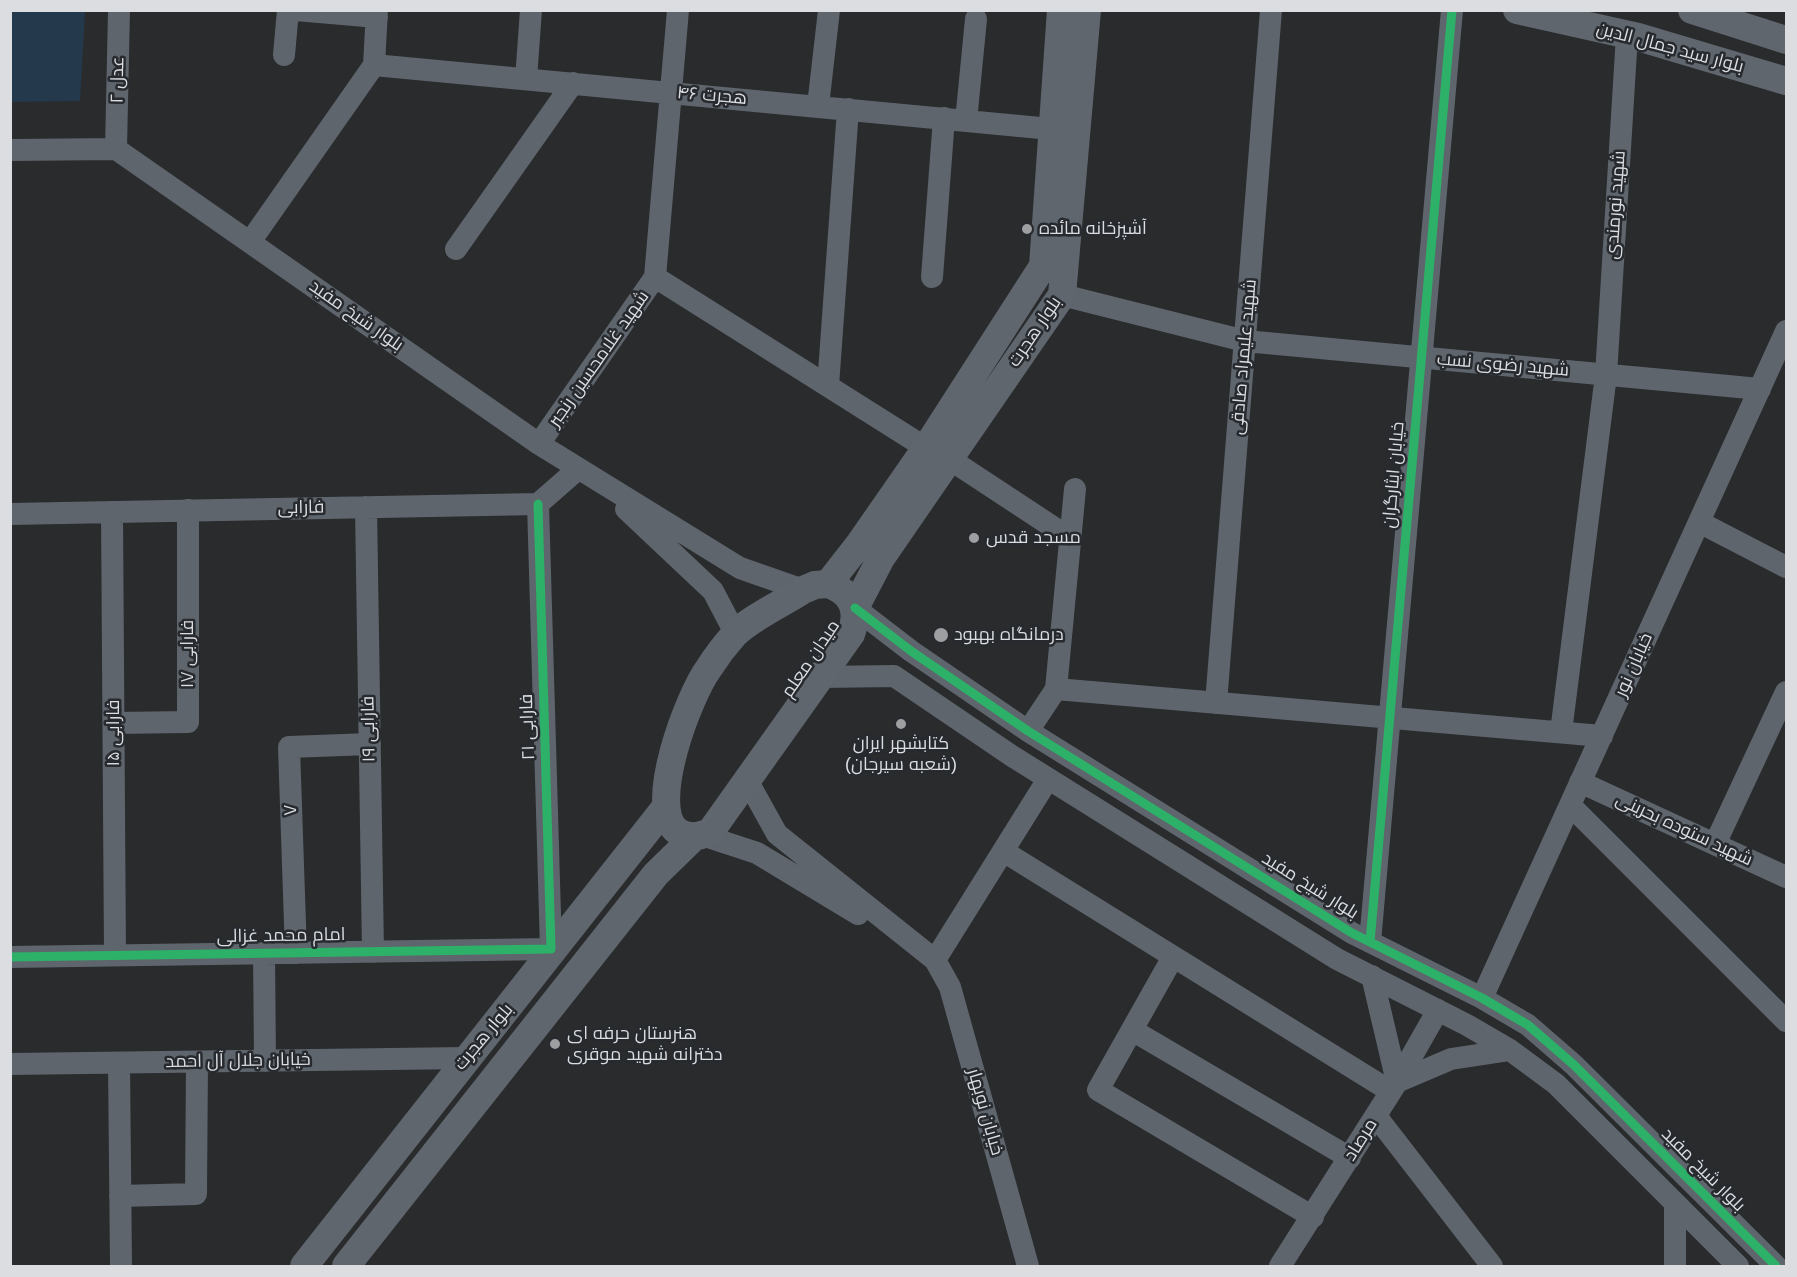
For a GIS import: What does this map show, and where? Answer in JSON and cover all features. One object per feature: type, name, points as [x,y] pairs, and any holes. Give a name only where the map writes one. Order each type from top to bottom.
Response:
[{"type":"main road","name":"بلوار هجرت","points":[[855,608],[937,453],[1043,266],[1061,10]]},
{"type":"main road","name":"بلوار هجرت","points":[[815,587],[860,543],[937,453],[1062,295],[1087,10]]},
{"type":"main road","name":"بلوار سید جمال الدین","points":[[1517,10],[1627,35],[1786,81]]},
{"type":"main road","points":[[1698,11],[1786,40]]},
{"type":"main road","points":[[698,836],[681,834],[673,827],[665,808],[672,762],[686,712],[707,671],[735,633],[815,587]]},
{"type":"main road","name":"میدان معلم","points":[[698,836],[711,831],[851,634],[855,621],[855,608],[849,597],[840,588],[815,587]]},
{"type":"main road","name":"بلوار هجرت","points":[[304,1266],[466,1058],[515,1000],[551,949],[665,808]]},
{"type":"main road","name":"بلوار هجرت","points":[[346,1266],[649,883],[698,836]]},
{"type":"street","name":"عدل ۲","points":[[116,149],[119,10]]},
{"type":"street","points":[[284,55],[288,10]]},
{"type":"street","points":[[250,242],[374,65],[377,14],[296,10]]},
{"type":"street","points":[[526,79],[531,10]]},
{"type":"street","name":"شهید غلامحسین رنجبر","points":[[539,444],[656,277],[669,92],[678,10]]},
{"type":"street","points":[[818,106],[828,10]]},
{"type":"street","name":"شهید علیمراد صادقی","points":[[1216,703],[1271,10]]},
{"type":"street","name":"خیابان ایثارگران","points":[[1370,942],[1452,10]]},
{"type":"street","points":[[932,277],[955,119],[976,19]]},
{"type":"street","name":"شهید نورمندی","points":[[1562,732],[1606,375],[1627,35]]},
{"type":"street","name":"هجرت ۴۶","points":[[374,65],[1051,129]]},
{"type":"street","points":[[456,249],[573,83]]},
{"type":"street","points":[[828,386],[848,109]]},
{"type":"street","points":[[10,150],[116,149]]},
{"type":"street","name":"بلوار شیخ مفید","points":[[116,149],[539,444],[588,475]]},
{"type":"street","points":[[656,277],[1071,539]]},
{"type":"street","name":"شهید رضوی نسب","points":[[1062,295],[1245,341],[1760,389]]},
{"type":"street","name":"خیابان نور","points":[[1482,998],[1786,331]]},
{"type":"street","points":[[538,504],[588,475]]},
{"type":"street","points":[[588,475],[740,568],[815,587]]},
{"type":"street","points":[[588,475],[713,591],[735,633]]},
{"type":"street","points":[[1028,731],[1056,689],[1075,489]]},
{"type":"street","name":"فارابی","points":[[10,514],[538,504]]},
{"type":"street","name":"فارابی ۲۱","points":[[538,504],[551,949]]},
{"type":"street","name":"فارابی ۱۹","points":[[366,507],[373,952]]},
{"type":"street","name":"فارابی ۱۷","points":[[114,723],[188,722],[188,510]]},
{"type":"street","name":"فارابی ۱۵","points":[[112,512],[115,955]]},
{"type":"street","points":[[1699,522],[1786,567]]},
{"type":"street","points":[[713,591],[730,581],[740,568]]},
{"type":"street","name":"بلوار شیخ مفید","points":[[855,608],[911,651],[1028,731],[1370,942],[1482,998],[1528,1025],[1574,1065],[1776,1266]]},
{"type":"street","points":[[894,676],[898,661],[911,651]]},
{"type":"street","points":[[820,677],[894,676],[1048,779],[1337,959],[1438,1010],[1510,1050],[1556,1084],[1738,1266]]},
{"type":"street","points":[[1056,689],[1602,736]]},
{"type":"street","points":[[1715,844],[1786,692]]},
{"type":"street","name":"۷","points":[[296,953],[289,747],[370,744]]},
{"type":"street","points":[[935,960],[1048,779]]},
{"type":"street","points":[[747,780],[777,834],[935,960]]},
{"type":"street","name":"شهید ستوده بحرینی","points":[[1581,782],[1786,877]]},
{"type":"street","points":[[1570,805],[1786,1022]]},
{"type":"street","points":[[757,853],[768,838],[777,834]]},
{"type":"street","points":[[698,836],[757,853],[935,960]]},
{"type":"street","points":[[1003,851],[1173,957],[1394,1087]]},
{"type":"street","name":"امام محمد غزالی","points":[[10,957],[551,949]]},
{"type":"street","points":[[264,953],[265,1061]]},
{"type":"street","points":[[1173,957],[1098,1090],[1313,1216]]},
{"type":"street","name":"خیابان نوبهار","points":[[935,960],[950,987],[1028,1266]]},
{"type":"street","points":[[1372,976],[1394,1087]]},
{"type":"street","name":"مرصاد","points":[[1280,1266],[1394,1087],[1438,1010]]},
{"type":"street","points":[[1132,1030],[1350,1158]]},
{"type":"street","points":[[1394,1087],[1452,1059],[1510,1050]]},
{"type":"street","name":"خیابان جلال آل احمد","points":[[10,1064],[466,1058]]},
{"type":"street","points":[[120,1196],[196,1194],[197,1062]]},
{"type":"street","points":[[119,1063],[122,1266]]},
{"type":"street","points":[[1376,1116],[1492,1266]]},
{"type":"street","points":[[1675,1203],[1675,1266]]},
{"type":"shaded area","points":[[10,11],[85,11],[80,101],[11,102]]},
{"type":"cycle path","points":[[1370,942],[1452,10]]},
{"type":"cycle path","points":[[10,957],[551,949],[538,504]]},
{"type":"cycle path","points":[[855,608],[911,651],[1028,731],[1352,933],[1482,998],[1528,1025],[1574,1065],[1776,1266]]},
{"type":"place","name":"آشپزخانه مائده","points":[[1027,229]]},
{"type":"place","name":"مسجد قدس","points":[[974,538]]},
{"type":"place","name":"درمانگاه بهبود","points":[[941,635]]},
{"type":"place","name":"کتابشهر ایران (شعبه سیرجان)","points":[[901,724]]},
{"type":"place","name":"هنرستان حرفه ای دخترانه شهید موقری","points":[[555,1044]]}]
